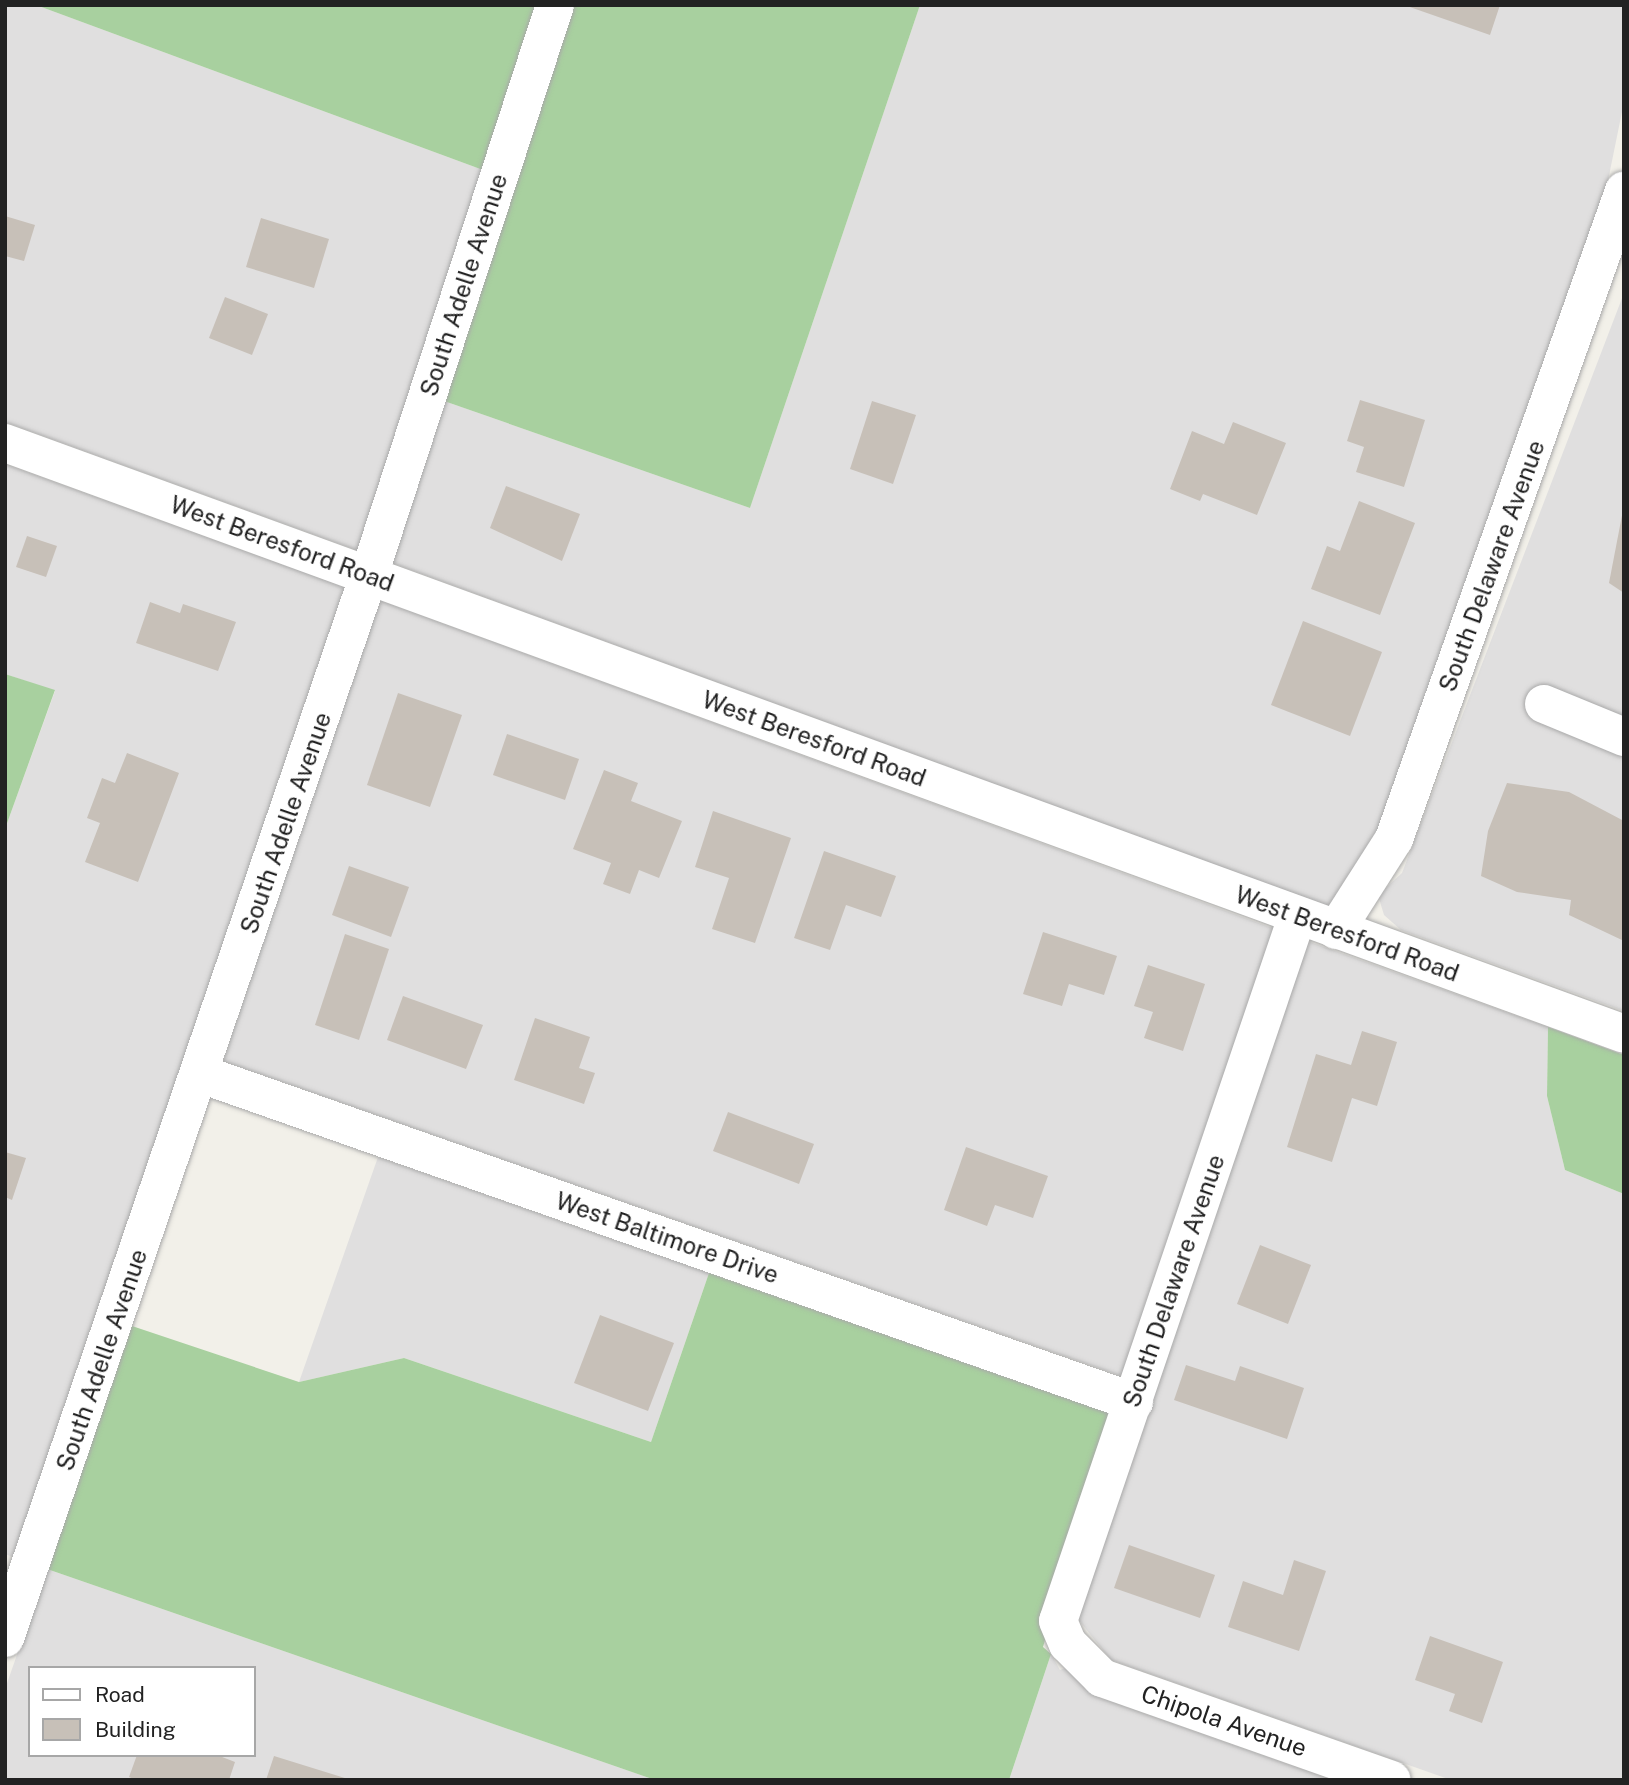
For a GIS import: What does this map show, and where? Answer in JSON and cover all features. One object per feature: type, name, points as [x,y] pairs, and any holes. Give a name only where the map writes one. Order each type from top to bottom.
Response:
[{"type":"street","name":"South Adelle Avenue","points":[[5,1638],[201,1074],[369,575],[555,5]]},
{"type":"street","name":"South Delaware Avenue","points":[[1336,930],[1394,839],[1624,191]]},
{"type":"street","name":"West Beresford Road","points":[[5,443],[1297,917],[1624,1034]]},
{"type":"street","points":[[1544,704],[1624,737]]},
{"type":"street","name":"South Delaware Avenue","points":[[1068,1644],[1058,1621],[1297,917]]},
{"type":"street","name":"West Baltimore Drive","points":[[201,1074],[1134,1402]]},
{"type":"street","name":"Chipola Avenue","points":[[1068,1644],[1102,1678],[1392,1780]]},
{"type":"shaded area","points":[[5,5],[36,5],[483,170],[359,551],[5,422]]},
{"type":"shaded area","points":[[920,5],[1624,5],[1624,102],[1602,210],[1379,831],[1330,907],[392,563],[444,401],[750,508]]},
{"type":"shaded area","points":[[1624,293],[1624,1011],[1401,930],[1384,915],[1378,895],[1402,873]]},
{"type":"shaded area","points":[[5,464],[347,588],[15,1558],[5,1554],[5,829],[55,691],[5,674]]},
{"type":"shaded area","points":[[379,600],[1275,929],[1124,1377],[223,1061]]},
{"type":"shaded area","points":[[1307,941],[1548,1027],[1547,1096],[1565,1170],[1624,1194],[1624,1780],[1451,1780],[1111,1660],[1077,1618]]},
{"type":"shaded area","points":[[378,1157],[709,1273],[651,1442],[404,1358],[299,1382]]},
{"type":"shaded area","points":[[47,1569],[655,1780],[5,1780],[5,1689]]},
{"type":"shaded area","points":[[1051,1654],[1060,1670],[1065,1668],[1095,1696],[1333,1780],[1009,1780]]},
{"type":"green space","points":[[36,5],[537,5],[483,170]]},
{"type":"green space","points":[[574,5],[920,5],[750,508],[444,401]]},
{"type":"green space","points":[[5,674],[55,690],[5,829]]},
{"type":"green space","points":[[1548,1027],[1624,1055],[1624,1194],[1565,1170],[1547,1096]]},
{"type":"green space","points":[[709,1273],[1111,1414],[1043,1647],[1051,1654],[1009,1780],[655,1780],[47,1569],[132,1326],[299,1382],[404,1358],[651,1442]]},
{"type":"building","points":[[1404,5],[1500,5],[1490,35]]},
{"type":"building","points":[[5,216],[35,225],[24,261],[5,256]]},
{"type":"building","points":[[261,218],[329,239],[314,288],[246,267]]},
{"type":"building","points":[[225,297],[268,314],[252,355],[209,338]]},
{"type":"building","points":[[1360,400],[1425,420],[1404,487],[1356,472],[1364,447],[1347,441]]},
{"type":"building","points":[[872,401],[916,415],[893,484],[850,469]]},
{"type":"building","points":[[1233,422],[1286,443],[1257,515],[1203,494],[1200,501],[1170,489],[1192,431],[1224,444]]},
{"type":"building","points":[[506,486],[580,514],[562,561],[490,528]]},
{"type":"building","points":[[1359,501],[1415,523],[1380,615],[1311,589],[1327,546],[1340,551]]},
{"type":"building","points":[[1624,505],[1624,593],[1609,583]]},
{"type":"building","points":[[27,536],[57,546],[46,577],[16,567]]},
{"type":"building","points":[[150,602],[180,613],[183,604],[236,622],[218,671],[136,643]]},
{"type":"building","points":[[1303,621],[1382,652],[1350,736],[1271,705]]},
{"type":"building","points":[[398,693],[462,715],[430,807],[367,785]]},
{"type":"building","points":[[507,734],[579,759],[565,800],[493,775]]},
{"type":"building","points":[[127,753],[179,773],[138,882],[85,862],[100,823],[87,818],[102,778],[115,783]]},
{"type":"building","points":[[604,770],[638,783],[631,801],[682,821],[659,878],[639,870],[630,894],[603,884],[611,863],[573,849]]},
{"type":"building","points":[[1507,783],[1569,792],[1624,821],[1624,941],[1569,915],[1571,900],[1517,892],[1481,876],[1488,831]]},
{"type":"building","points":[[713,811],[791,838],[755,943],[712,929],[729,878],[695,867]]},
{"type":"building","points":[[824,851],[896,876],[881,917],[846,905],[830,950],[794,938]]},
{"type":"building","points":[[349,866],[409,887],[391,937],[332,915]]},
{"type":"building","points":[[1043,932],[1117,956],[1104,995],[1069,984],[1062,1006],[1023,994]]},
{"type":"building","points":[[345,934],[389,949],[359,1040],[315,1025]]},
{"type":"building","points":[[1148,965],[1205,984],[1183,1051],[1144,1038],[1153,1012],[1134,1006]]},
{"type":"building","points":[[403,996],[483,1025],[466,1069],[387,1040]]},
{"type":"building","points":[[535,1018],[590,1037],[579,1068],[595,1073],[584,1104],[514,1080]]},
{"type":"building","points":[[1362,1031],[1397,1042],[1377,1106],[1352,1098],[1332,1162],[1287,1147],[1316,1054],[1351,1065]]},
{"type":"building","points":[[728,1112],[814,1144],[799,1184],[713,1151]]},
{"type":"building","points":[[966,1147],[1048,1176],[1033,1218],[995,1205],[987,1226],[944,1210]]},
{"type":"building","points":[[5,1152],[26,1158],[12,1200],[5,1197]]},
{"type":"building","points":[[1260,1245],[1311,1265],[1288,1324],[1237,1304]]},
{"type":"building","points":[[600,1315],[674,1343],[648,1411],[574,1383]]},
{"type":"building","points":[[1186,1365],[1235,1381],[1240,1366],[1304,1388],[1287,1439],[1174,1400]]},
{"type":"building","points":[[1129,1545],[1215,1575],[1200,1618],[1114,1588]]},
{"type":"building","points":[[1294,1560],[1326,1571],[1299,1651],[1228,1627],[1243,1581],[1283,1595]]},
{"type":"building","points":[[1430,1636],[1503,1662],[1482,1723],[1449,1711],[1455,1694],[1415,1680]]},
{"type":"building","points":[[274,1756],[348,1779],[348,1780],[266,1780]]},
{"type":"building","points":[[136,1757],[222,1757],[235,1762],[229,1780],[136,1780],[129,1777]]}]
